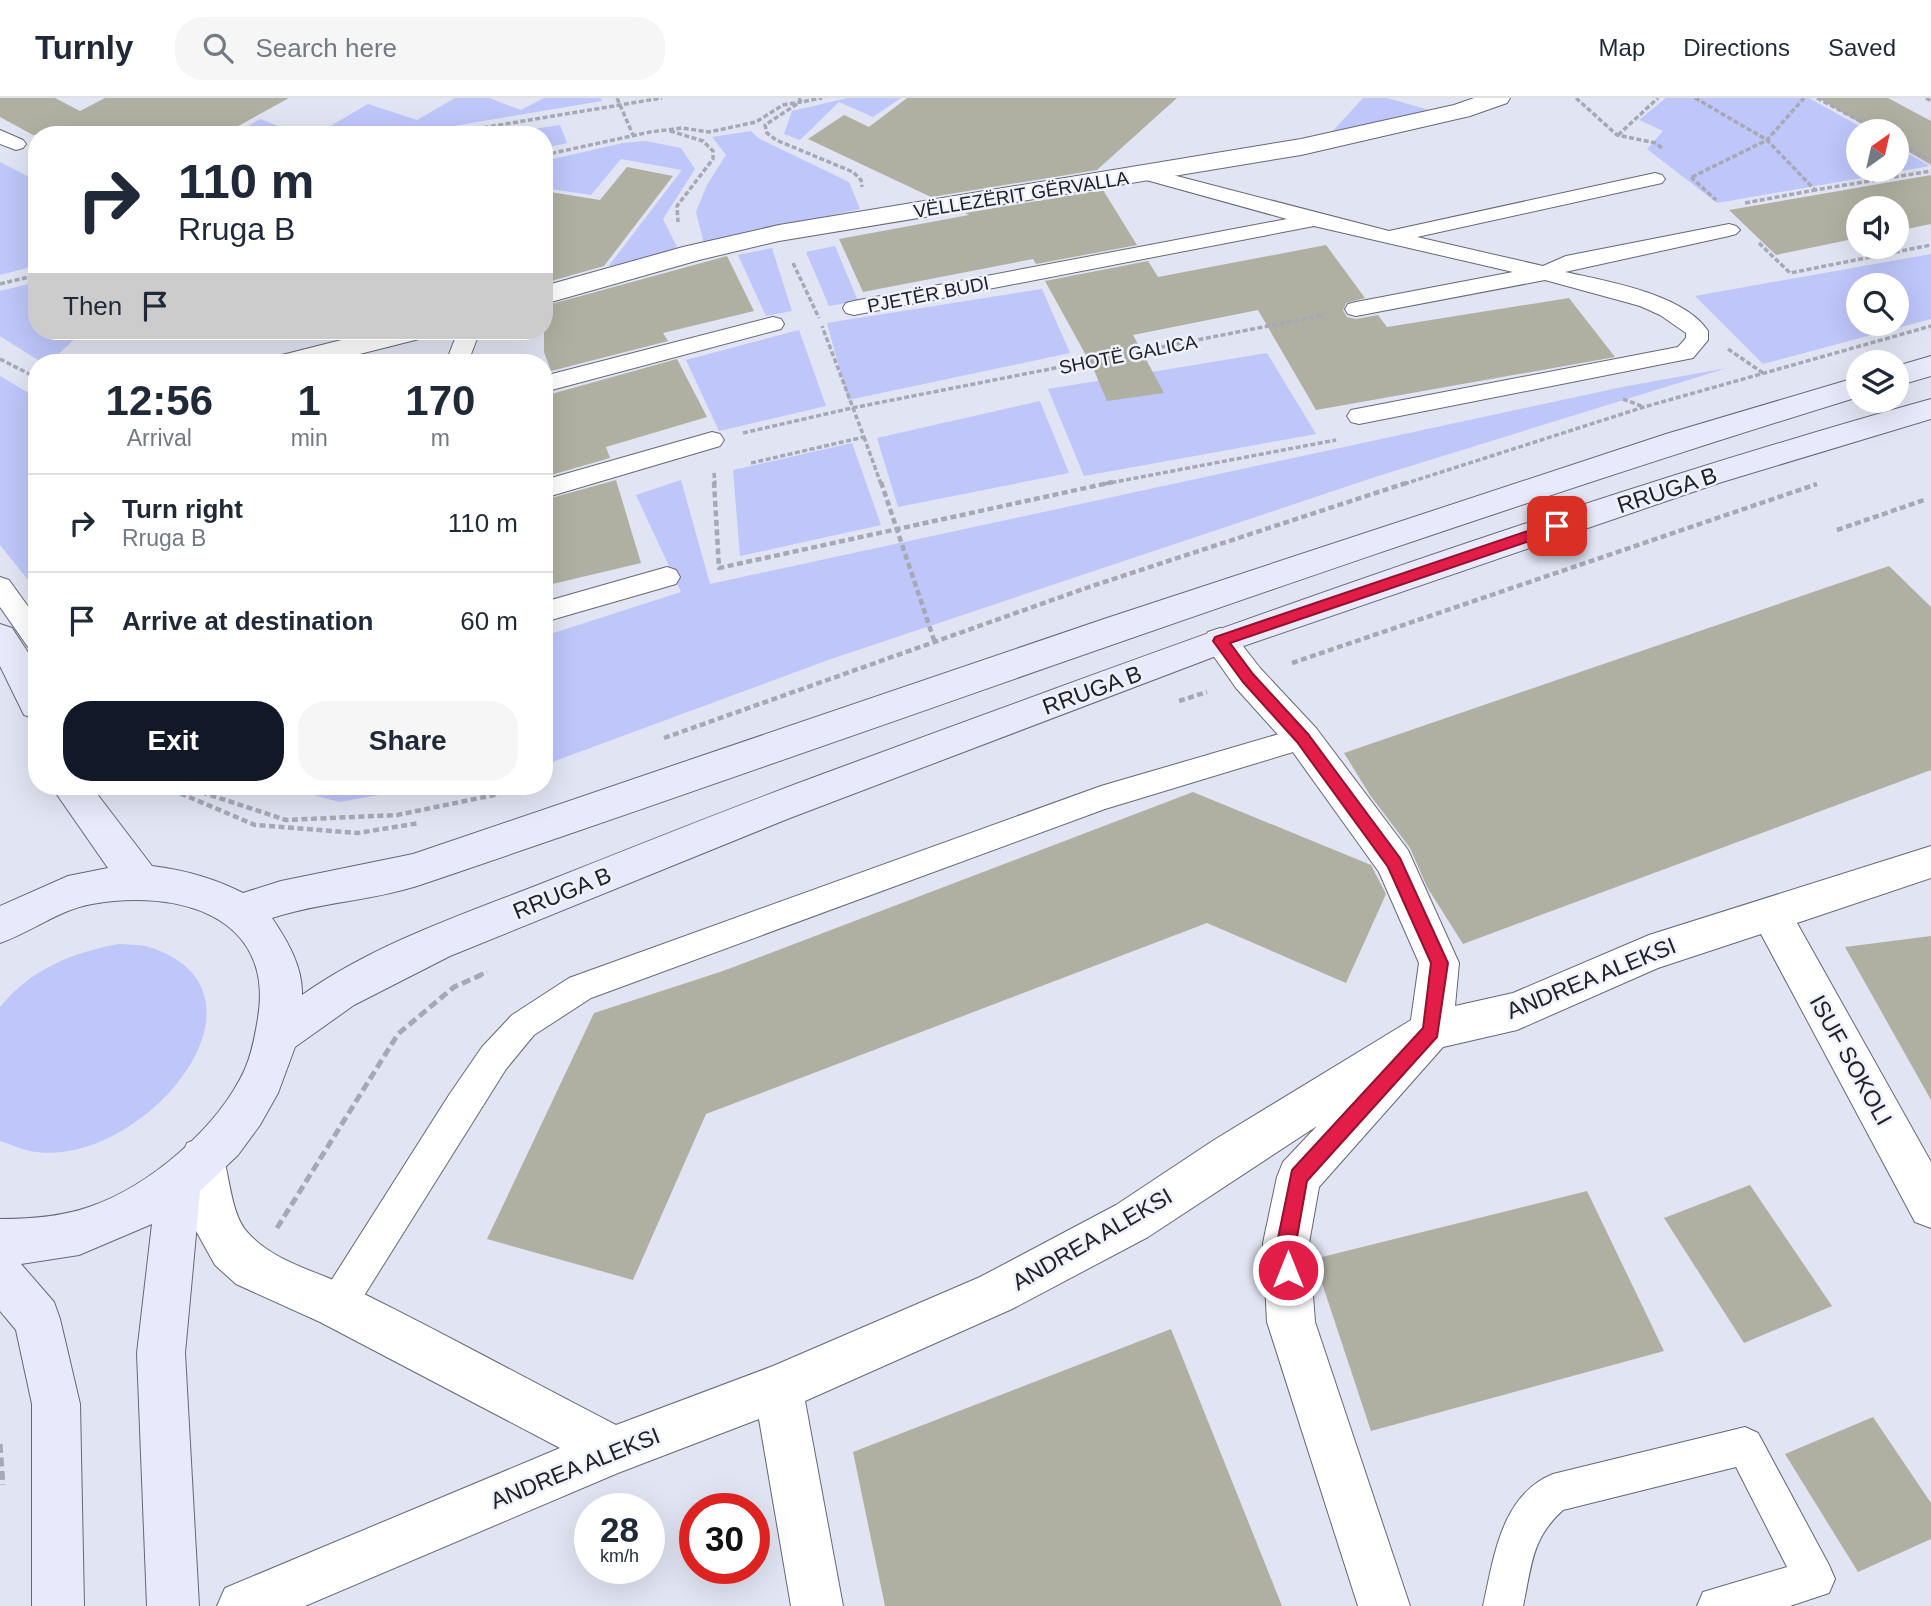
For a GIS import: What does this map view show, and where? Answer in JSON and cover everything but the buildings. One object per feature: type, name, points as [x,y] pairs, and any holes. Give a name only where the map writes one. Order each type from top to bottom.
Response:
[{"type":"main road","points":[[1909,372],[1931,366]]},
{"type":"main road","name":"RRUGA B","points":[[240,911],[281,898],[413,871],[1116,628],[1677,442],[1846,391]]},
{"type":"main road","name":"RRUGA B","points":[[279,1034],[339,992],[436,943],[777,807],[1220,641],[1711,474],[1931,409]]},
{"type":"main road","points":[[0,637],[28,682]]},
{"type":"main road","points":[[101,828],[134,873]]},
{"type":"main road","points":[[0,926],[34,906],[134,873],[196,888],[240,911],[267,940],[281,984],[279,1034],[259,1088],[221,1143],[167,1190],[103,1224],[36,1242],[0,1242]]},
{"type":"main road","points":[[173,1606],[161,1353],[191,1169]]},
{"type":"main road","points":[[0,1275],[37,1319],[56,1404],[58,1606]]},
{"type":"street","name":"VËLLEZËRIT GËRVALLA","points":[[553,292],[693,253],[779,233],[1301,147],[1484,100]]},
{"type":"street","points":[[323,354],[378,340]]},
{"type":"street","points":[[1220,641],[1248,678],[1303,738],[1394,862],[1439,963],[1431,1031],[1299,1177],[1286,1243],[1291,1322],[1384,1606]]},
{"type":"street","name":"ANDREA ALEKSI","points":[[243,1606],[614,1450],[778,1388],[996,1293],[1132,1221],[1230,1155],[1431,1031],[1517,1011],[1649,953],[1931,862]]},
{"type":"street","name":"ISUF SOKOLI","points":[[1771,914],[1931,1206]]},
{"type":"street","points":[[191,1169],[231,1250],[252,1268],[337,1305],[614,1450]]},
{"type":"street","points":[[778,1388],[817,1606]]},
{"type":"lane","points":[[1146,173],[1315,220],[1545,273],[1659,305],[1680,314],[1697,331],[1697,340],[1685,354],[1359,416]]},
{"type":"lane","points":[[1387,237],[1654,179]]},
{"type":"lane","name":"PJETËR BUDI","points":[[854,308],[1315,220]]},
{"type":"lane","points":[[1356,309],[1545,273],[1566,263],[1728,230]]},
{"type":"lane","points":[[553,382],[773,324]]},
{"type":"lane","points":[[553,486],[712,440]]},
{"type":"lane","points":[[553,609],[667,577]]},
{"type":"lane","points":[[0,587],[28,627]]},
{"type":"lane","points":[[337,1305],[494,1058],[523,1026],[580,988],[1101,798],[1303,738]]},
{"type":"lane","points":[[77,795],[101,828]]},
{"type":"lane","points":[[1503,1606],[1517,1541],[1532,1512],[1553,1493],[1745,1446],[1815,1579],[1717,1606]]},
{"type":"path","points":[[617,98],[633,135]]},
{"type":"path","points":[[494,126],[662,98]]},
{"type":"path","points":[[553,153],[666,130],[682,128],[709,132],[756,122],[783,105],[822,98]]},
{"type":"path","points":[[1617,135],[1658,98]]},
{"type":"path","points":[[1695,98],[1767,140],[1815,190]]},
{"type":"path","points":[[1692,177],[1767,140],[1804,98]]},
{"type":"path","points":[[1818,98],[1857,119]]},
{"type":"path","points":[[1926,98],[1931,101]]},
{"type":"path","points":[[800,100],[771,119],[765,125],[767,133],[776,140],[853,172],[861,180],[869,219]]},
{"type":"path","points":[[666,130],[703,141],[713,151],[713,159],[677,206],[677,218],[693,253]]},
{"type":"path","points":[[1909,148],[1931,161]]},
{"type":"path","points":[[1737,205],[1931,171]]},
{"type":"path","points":[[779,233],[818,315],[898,528],[934,643]]},
{"type":"path","points":[[0,284],[28,277]]},
{"type":"path","name":"SHOTË GALICA","points":[[712,440],[852,408],[1356,309]]},
{"type":"path","points":[[773,324],[818,315]]},
{"type":"path","points":[[660,739],[1114,579],[1644,407],[1931,326]]},
{"type":"path","points":[[0,359],[28,373]]},
{"type":"path","points":[[1621,399],[1644,407]]},
{"type":"path","points":[[751,463],[864,437]]},
{"type":"path","points":[[712,440],[719,568],[1060,492],[1342,439]]},
{"type":"path","points":[[1838,530],[1924,500]]},
{"type":"path","points":[[210,795],[286,820],[397,815],[496,795]]},
{"type":"shaded area","points":[[455,98],[489,98],[521,110],[544,98],[601,98],[602,101],[453,126],[330,126],[368,104],[417,120]]},
{"type":"shaded area","points":[[847,98],[901,98],[873,117],[839,102],[800,140],[784,134],[792,111]]},
{"type":"shaded area","points":[[1363,98],[1387,98],[1433,111],[1332,132]]},
{"type":"shaded area","points":[[1666,98],[1809,98],[1847,119],[1846,181],[1717,203],[1647,149],[1663,131],[1639,120]]},
{"type":"shaded area","points":[[260,119],[278,126],[248,126]]},
{"type":"shaded area","points":[[560,125],[567,143],[553,146],[553,126]]},
{"type":"shaded area","points":[[751,131],[758,138],[849,182],[860,209],[704,244],[696,212],[707,185],[726,155],[712,137]]},
{"type":"shaded area","points":[[646,141],[681,148],[695,169],[663,219],[678,249],[608,267],[682,170],[621,159],[591,195],[553,189],[553,159],[623,143]]},
{"type":"shaded area","points":[[1909,154],[1930,166],[1909,170]]},
{"type":"shaded area","points":[[0,162],[28,176],[28,267],[0,275]]},
{"type":"shaded area","points":[[835,246],[858,301],[829,306],[806,252]]},
{"type":"shaded area","points":[[772,248],[792,311],[766,316],[738,255]]},
{"type":"shaded area","points":[[1931,254],[1931,319],[1909,325],[1909,273],[1846,273],[1846,336],[1868,336],[1763,364],[1695,296]]},
{"type":"shaded area","points":[[28,284],[28,340],[73,340],[59,354],[28,354],[0,336],[0,291]]},
{"type":"shaded area","points":[[1042,289],[1070,353],[848,400],[827,323]]},
{"type":"shaded area","points":[[799,330],[826,406],[719,431],[686,360]]},
{"type":"shaded area","points":[[1267,353],[1316,434],[1084,476],[1048,389]]},
{"type":"shaded area","points":[[1727,368],[1375,477],[831,659],[553,762],[553,633],[681,592],[636,495],[681,480],[710,584],[1622,387]]},
{"type":"shaded area","points":[[0,376],[28,393],[28,580],[0,545]]},
{"type":"shaded area","points":[[1040,401],[1069,473],[898,507],[877,438]]},
{"type":"shaded area","points":[[852,443],[881,525],[740,556],[733,470]]},
{"type":"shaded area","points":[[314,795],[379,795],[339,802]]},
{"type":"shaded area","points":[[118,944],[142,945],[155,949],[192,973],[206,1004],[202,1040],[182,1076],[152,1109],[114,1135],[72,1150],[30,1151],[0,1141],[0,1007],[25,982],[53,965],[85,952]]},
{"type":"route","points":[[1288,1270],[1286,1243],[1299,1177],[1431,1031],[1439,963],[1394,862],[1303,738],[1248,678],[1220,641],[1557,526]]}]
